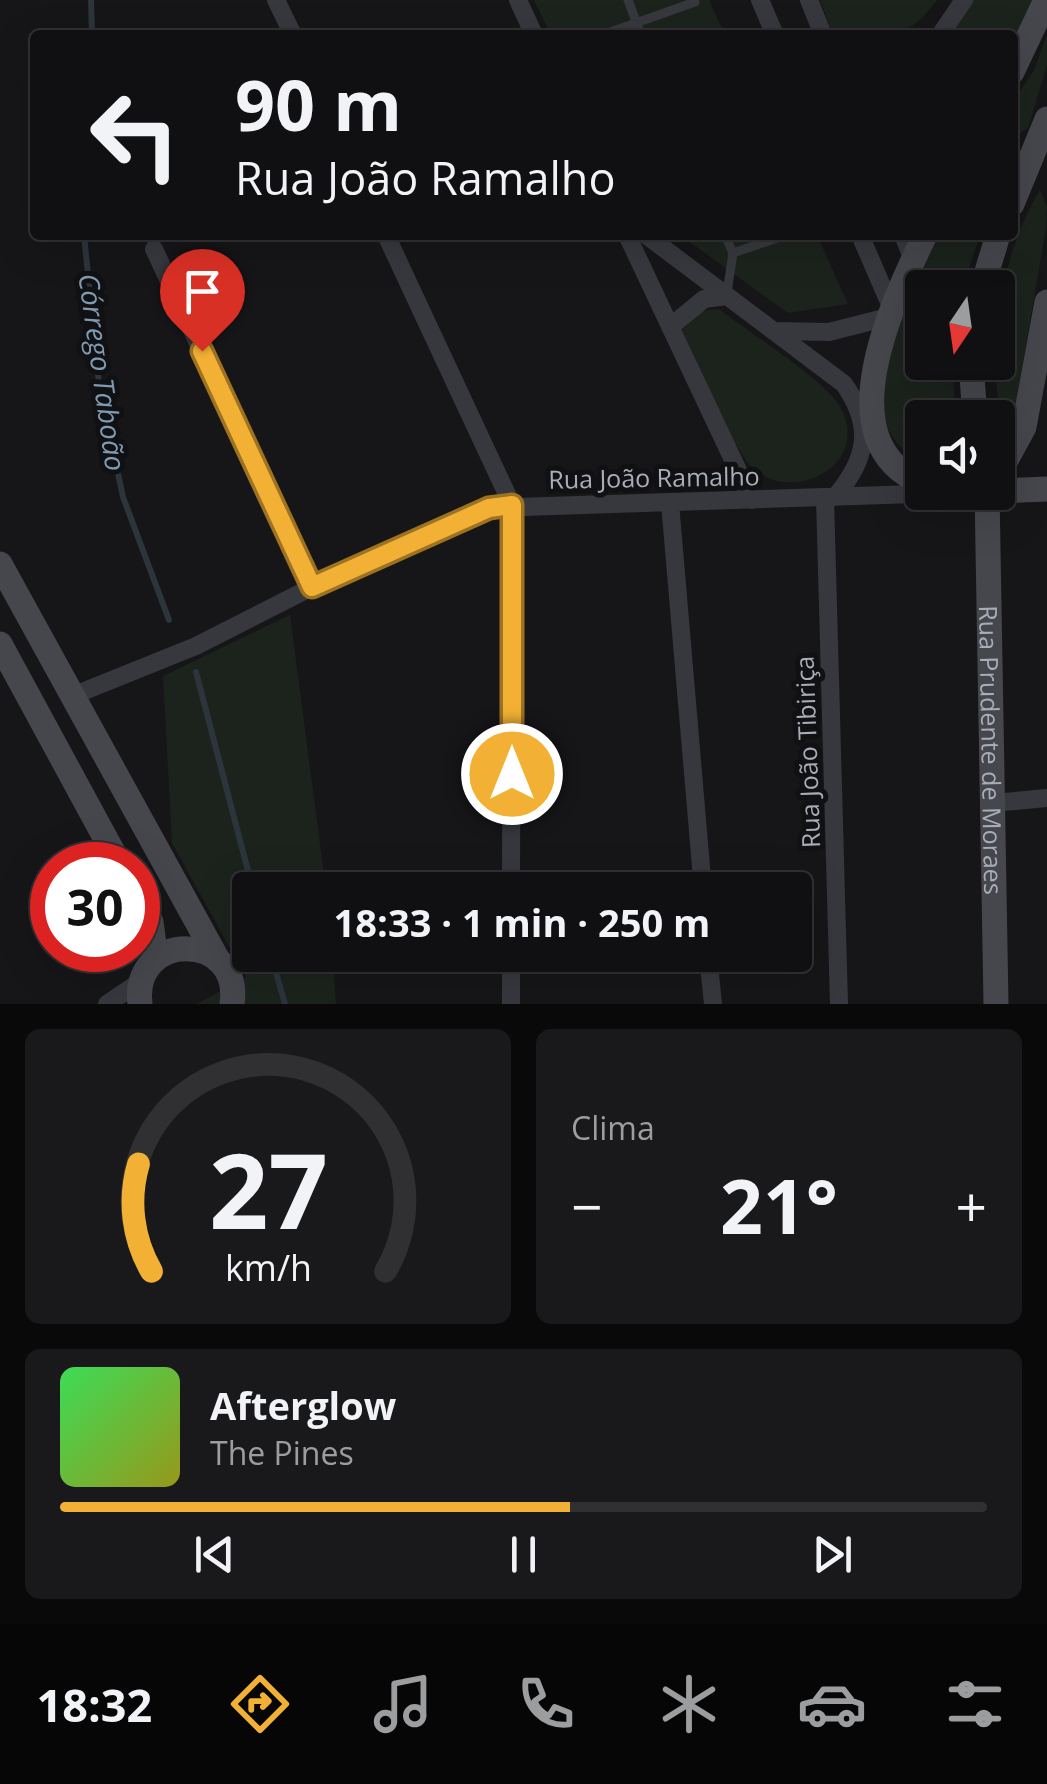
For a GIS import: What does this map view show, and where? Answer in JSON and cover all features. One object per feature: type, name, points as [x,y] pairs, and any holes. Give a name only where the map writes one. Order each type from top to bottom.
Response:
[{"type":"main road","points":[[1018,59],[1046,0]]},
{"type":"main road","points":[[1018,190],[1047,119]]},
{"type":"main road","points":[[905,471],[896,465],[871,418],[873,380],[890,313],[923,240]]},
{"type":"main road","points":[[987,270],[996,240]]},
{"type":"main road","points":[[1015,443],[1024,427],[1047,302]]},
{"type":"main road","points":[[1015,491],[1047,488]]},
{"type":"main road","name":"Rua Prudente de Moraes","points":[[987,510],[996,1004]]},
{"type":"main road","points":[[0,564],[218,960],[228,971],[234,1002]]},
{"type":"main road","points":[[0,644],[108,842]]},
{"type":"main road","points":[[160,956],[194,948],[218,960]]},
{"type":"street","points":[[276,0],[291,30]]},
{"type":"street","points":[[518,0],[532,30]]},
{"type":"street","points":[[760,0],[773,30]]},
{"type":"street","points":[[809,0],[821,30]]},
{"type":"street","points":[[943,30],[964,0]]},
{"type":"street","points":[[388,240],[512,505],[511,872]]},
{"type":"street","points":[[629,240],[752,500]]},
{"type":"street","points":[[653,240],[844,384],[855,400],[866,446],[850,479],[830,498]]},
{"type":"street","points":[[774,331],[829,332],[890,313],[862,240]]},
{"type":"street","points":[[906,240],[913,260]]},
{"type":"street","points":[[154,250],[312,587]]},
{"type":"street","points":[[670,327],[704,299],[727,296]]},
{"type":"street","name":"Rua João Ramalho","points":[[72,696],[196,646],[312,587],[489,508],[905,495]]},
{"type":"street","name":"Rua João Tibiriça","points":[[830,498],[839,1004]]},
{"type":"street","points":[[670,503],[701,872]]},
{"type":"street","points":[[993,802],[1047,798]]},
{"type":"street","points":[[511,972],[511,1004]]},
{"type":"street","points":[[709,972],[712,1004]]},
{"type":"street","points":[[106,1004],[141,992]]},
{"type":"lane","points":[[628,0],[640,30]]},
{"type":"lane","points":[[618,30],[695,2]]},
{"type":"lane","points":[[727,240],[733,254],[727,296]]},
{"type":"lane","points":[[733,254],[772,240]]},
{"type":"shaded area","points":[[534,0],[709,0],[723,30],[549,30]]},
{"type":"shaded area","points":[[820,0],[937,0],[903,30],[831,30]]},
{"type":"shaded area","points":[[971,0],[1033,0],[1018,34],[1018,30],[955,30]]},
{"type":"shaded area","points":[[1047,34],[1047,65],[1028,128],[1018,134],[1018,94],[1034,70]]},
{"type":"shaded area","points":[[1040,190],[1047,207],[1046,228],[1015,408],[1015,400],[998,400],[996,380],[1015,380],[1015,270],[1008,270],[1020,231]]},
{"type":"shaded area","points":[[687,240],[819,240],[848,304],[788,313]]},
{"type":"shaded area","points":[[937,240],[978,240],[969,270],[923,270]]},
{"type":"shaded area","points":[[719,309],[801,369],[839,405],[847,426],[846,445],[837,461],[823,473],[787,482],[768,478],[744,457],[682,330],[701,311]]},
{"type":"shaded area","points":[[905,311],[905,380],[953,380],[955,400],[905,400],[905,449],[897,443],[885,418],[883,388],[889,356]]},
{"type":"shaded area","points":[[290,615],[324,872],[232,872],[232,952],[172,843],[163,676]]},
{"type":"shaded area","points":[[243,972],[334,972],[336,1004],[197,1004],[246,977]]},
{"type":"waterway","name":"Córrego Taboão","points":[[91,0],[92,30]]},
{"type":"waterway","name":"Córrego Taboão","points":[[85,240],[99,384],[123,497],[169,620]]},
{"type":"waterway","name":"Córrego Taboão","points":[[196,672],[248,872]]},
{"type":"waterway","name":"Córrego Taboão","points":[[276,972],[285,1004]]},
{"type":"route","points":[[202,351],[312,587],[489,508],[512,505],[512,774]]}]
